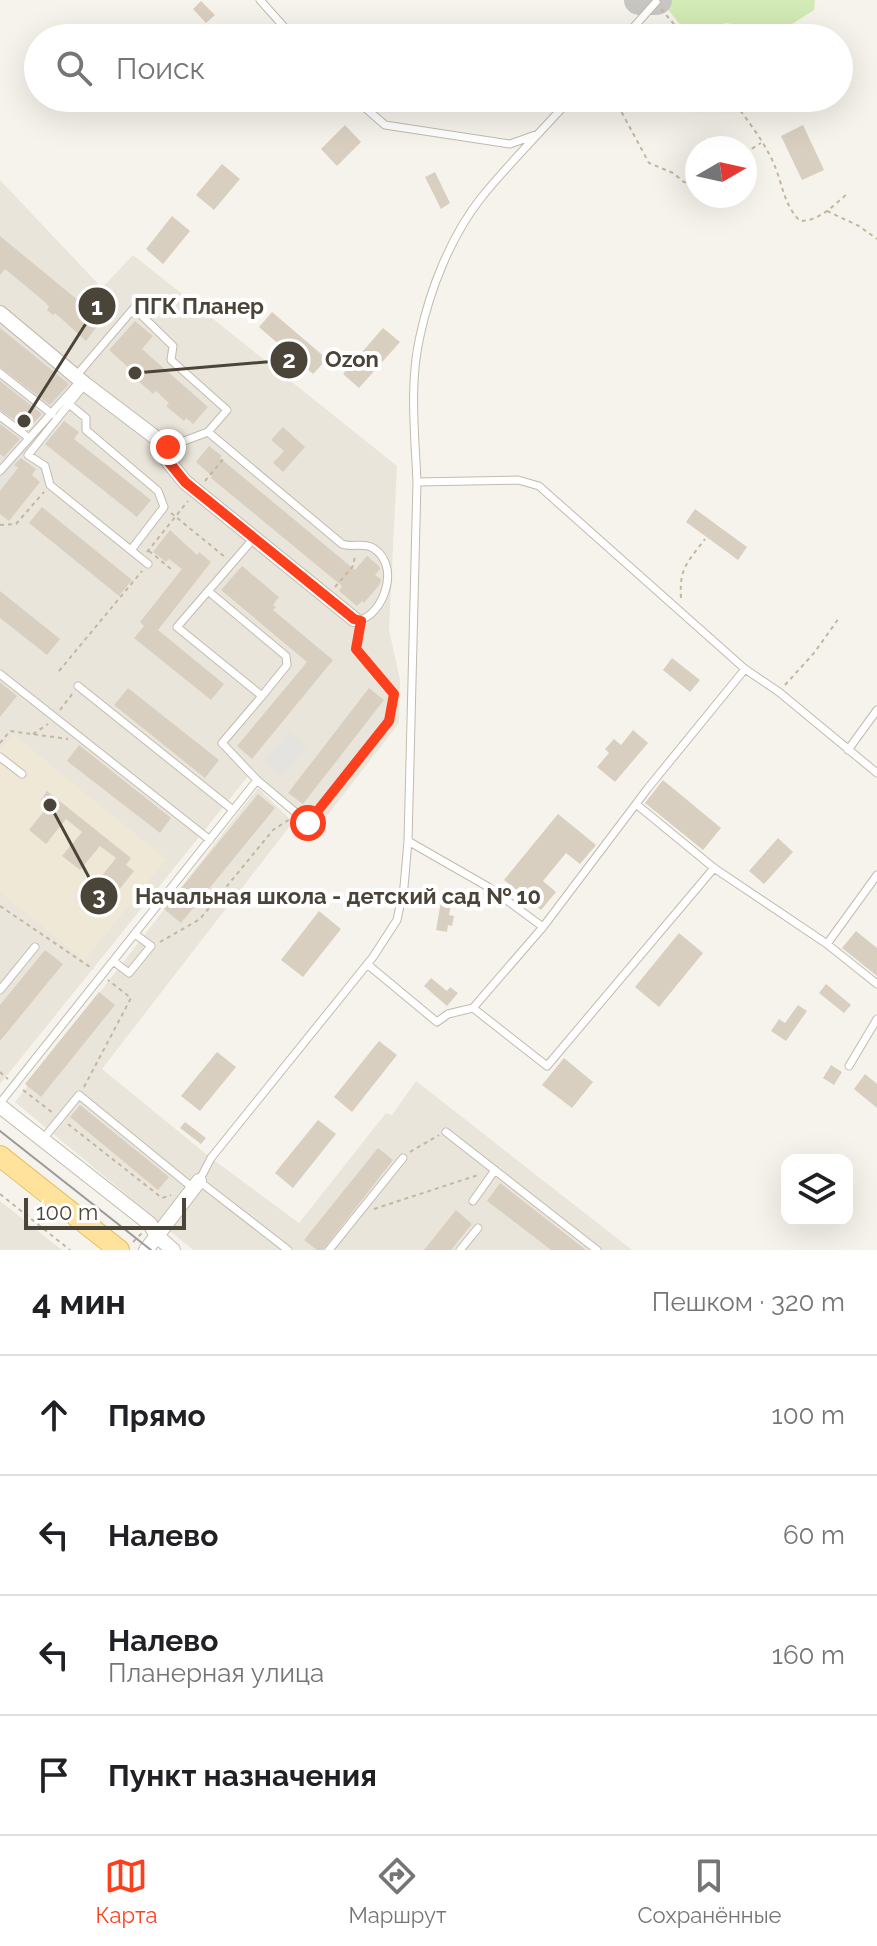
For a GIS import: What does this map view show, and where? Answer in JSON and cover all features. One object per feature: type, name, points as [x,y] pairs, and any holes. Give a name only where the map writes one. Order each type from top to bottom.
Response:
[{"type":"main road","points":[[0,1156],[124,1249]]},
{"type":"main road","points":[[0,1174],[97,1250]]},
{"type":"street","points":[[0,313],[168,447],[168,461],[185,482],[357,620]]},
{"type":"street","points":[[0,1104],[150,1224],[157,1236],[173,1250]]},
{"type":"street","points":[[146,1250],[196,1184]]},
{"type":"lane","points":[[260,0],[281,24]]},
{"type":"lane","points":[[636,24],[656,2]]},
{"type":"lane","points":[[370,112],[385,125],[484,142],[510,144],[539,134]]},
{"type":"lane","points":[[196,1184],[211,1158],[367,964],[397,920],[408,841],[417,482],[414,410],[419,337],[438,278],[480,199],[559,112]]},
{"type":"lane","points":[[2,465],[81,380],[134,308],[173,346],[171,360],[227,410],[208,432],[168,447]]},
{"type":"lane","points":[[0,373],[52,414]]},
{"type":"lane","points":[[81,380],[69,404],[28,455],[45,466],[50,485],[148,564]]},
{"type":"lane","points":[[69,404],[86,418],[86,430],[158,491],[164,507],[131,550]]},
{"type":"lane","points":[[0,416],[29,438]]},
{"type":"lane","points":[[208,432],[342,544],[365,544],[381,554],[389,573],[388,586],[368,618],[357,620]]},
{"type":"lane","points":[[417,482],[518,480],[539,486],[745,669],[779,692],[877,773]]},
{"type":"lane","points":[[254,538],[177,627],[262,696]]},
{"type":"lane","points":[[208,591],[286,656],[287,665],[222,743],[257,780],[308,823],[389,721]]},
{"type":"lane","points":[[367,964],[437,1022],[448,1014],[473,1008],[543,927],[636,804],[745,669]]},
{"type":"lane","points":[[0,674],[210,840]]},
{"type":"lane","points":[[78,686],[233,810]]},
{"type":"lane","points":[[848,750],[877,710]]},
{"type":"lane","points":[[0,757],[22,774]]},
{"type":"lane","points":[[0,1104],[257,780]]},
{"type":"lane","points":[[636,804],[714,868],[827,944],[877,984]]},
{"type":"lane","points":[[408,841],[490,888],[543,927]]},
{"type":"lane","points":[[473,1008],[547,1066],[714,868]]},
{"type":"lane","points":[[827,944],[877,875]]},
{"type":"lane","points":[[113,961],[129,973],[151,946],[135,934]]},
{"type":"lane","points":[[0,990],[35,947]]},
{"type":"lane","points":[[849,1066],[877,1019]]},
{"type":"lane","points":[[43,1139],[79,1095],[288,1250]]},
{"type":"lane","points":[[446,1132],[597,1250]]},
{"type":"lane","points":[[329,1250],[403,1158]]},
{"type":"lane","points":[[473,1201],[495,1170]]},
{"type":"lane","points":[[460,1250],[478,1228]]},
{"type":"lane","points":[[270,1250],[277,1242]]},
{"type":"path","points":[[656,2],[674,24]]},
{"type":"path","points":[[622,112],[649,163],[673,173],[685,182]]},
{"type":"path","points":[[740,112],[776,168],[785,201],[800,221],[809,221],[847,194]]},
{"type":"path","points":[[757,146],[761,143]]},
{"type":"path","points":[[826,211],[859,226],[877,239]]},
{"type":"path","points":[[0,525],[16,524],[50,485]]},
{"type":"path","points":[[164,507],[233,563]]},
{"type":"path","points":[[683,615],[680,578],[705,539]]},
{"type":"path","points":[[336,587],[353,566],[357,545]]},
{"type":"path","points":[[148,551],[171,569]]},
{"type":"path","points":[[59,671],[148,564]]},
{"type":"path","points":[[779,692],[814,653],[839,618]]},
{"type":"path","points":[[357,620],[356,649],[394,694],[389,721]]},
{"type":"path","points":[[0,743],[10,731],[86,742]]},
{"type":"path","points":[[151,946],[200,919],[273,830],[298,815]]},
{"type":"path","points":[[22,1089],[162,1198],[196,1184]]},
{"type":"path","points":[[403,1158],[419,1145],[446,1132]]},
{"type":"path","points":[[358,1214],[495,1170]]},
{"type":"path","points":[[0,1194],[70,1250]]},
{"type":"path","points":[[124,1249],[141,1232]]},
{"type":"shaded area","points":[[0,180],[102,288],[133,255],[397,466],[389,630],[400,680],[399,723],[312,835],[253,770],[0,1084]]},
{"type":"shaded area","points":[[0,324],[78,386],[21,457],[24,460],[0,491]]},
{"type":"shaded area","points":[[289,731],[307,746],[281,776],[264,760]]},
{"type":"shaded area","points":[[13,734],[166,859],[84,961],[0,892],[0,750]]},
{"type":"shaded area","points":[[258,788],[293,822],[102,1069],[211,1158],[299,1223],[386,1113],[392,1115],[416,1081],[632,1250],[193,1250],[15,1102]]},
{"type":"shaded area","points":[[0,1201],[62,1250],[0,1250]]},
{"type":"green space","points":[[672,0],[815,0],[814,10],[792,24],[680,24],[666,7]]},
{"type":"building","points":[[201,1],[215,15],[206,23],[193,9]]},
{"type":"building","points":[[345,125],[361,142],[337,166],[321,149]]},
{"type":"building","points":[[803,125],[824,170],[802,180],[781,136]]},
{"type":"building","points":[[222,164],[240,179],[214,210],[196,195]]},
{"type":"building","points":[[435,172],[450,203],[441,209],[425,177]]},
{"type":"building","points":[[172,216],[190,231],[163,264],[146,249]]},
{"type":"building","points":[[0,236],[102,320],[86,341],[55,313],[53,315],[47,310],[49,307],[45,302],[5,269],[0,275]]},
{"type":"building","points":[[272,312],[327,359],[313,374],[259,327]]},
{"type":"building","points":[[135,321],[153,336],[142,349],[208,407],[193,424],[186,418],[184,421],[166,406],[169,403],[156,391],[153,394],[128,372],[130,369],[109,350]]},
{"type":"building","points":[[0,328],[69,384],[50,405],[0,367]]},
{"type":"building","points":[[383,328],[400,342],[359,388],[343,374]]},
{"type":"building","points":[[0,381],[42,414],[28,429],[0,410]]},
{"type":"building","points":[[64,421],[79,432],[74,439],[151,500],[137,517],[45,444]]},
{"type":"building","points":[[0,424],[20,439],[4,457],[0,454]]},
{"type":"building","points":[[283,427],[305,447],[283,472],[273,463],[284,451],[271,440]]},
{"type":"building","points":[[209,446],[355,570],[367,556],[379,566],[375,575],[381,579],[380,584],[364,603],[362,601],[357,606],[339,591],[342,586],[211,478],[196,462]]},
{"type":"building","points":[[21,458],[36,469],[32,475],[40,482],[9,521],[0,514],[0,491],[18,468],[14,465]]},
{"type":"building","points":[[42,507],[132,580],[119,596],[29,523]]},
{"type":"building","points":[[695,509],[747,547],[738,560],[686,522]]},
{"type":"building","points":[[170,530],[197,555],[199,552],[211,562],[158,630],[224,684],[211,700],[134,638],[144,626],[140,622],[182,569],[153,552]]},
{"type":"building","points":[[242,566],[279,597],[273,610],[333,660],[252,759],[237,746],[307,662],[221,590]]},
{"type":"building","points":[[0,591],[60,639],[47,655],[0,618]]},
{"type":"building","points":[[672,658],[700,680],[690,692],[663,670]]},
{"type":"building","points":[[0,682],[17,696],[0,717]]},
{"type":"building","points":[[128,688],[219,760],[205,778],[114,705]]},
{"type":"building","points":[[369,688],[384,700],[303,804],[288,793]]},
{"type":"building","points":[[633,730],[648,743],[615,782],[597,767],[609,753],[605,749],[614,739],[621,745]]},
{"type":"building","points":[[79,745],[171,818],[160,833],[67,761]]},
{"type":"building","points":[[663,780],[721,828],[703,850],[645,803]]},
{"type":"building","points":[[47,791],[131,858],[126,865],[134,871],[114,896],[97,882],[116,858],[100,846],[80,870],[62,856],[82,832],[66,819],[46,844],[29,830],[48,806],[41,800]]},
{"type":"building","points":[[258,794],[275,808],[181,923],[164,909]]},
{"type":"building","points":[[558,814],[596,845],[580,864],[566,853],[543,881],[556,892],[541,910],[504,880]]},
{"type":"building","points":[[778,838],[793,852],[764,884],[749,871]]},
{"type":"building","points":[[442,896],[452,898],[449,915],[454,916],[447,932],[436,930]]},
{"type":"building","points":[[319,911],[341,929],[303,977],[281,960]]},
{"type":"building","points":[[856,931],[877,948],[877,976],[842,948]]},
{"type":"building","points":[[679,933],[703,953],[659,1007],[635,987]]},
{"type":"building","points":[[45,950],[63,964],[0,1041],[0,1005]]},
{"type":"building","points":[[431,978],[447,991],[450,987],[458,993],[447,1006],[424,986]]},
{"type":"building","points":[[826,984],[851,1005],[844,1013],[819,993]]},
{"type":"building","points":[[99,992],[115,1005],[41,1097],[25,1084]]},
{"type":"building","points":[[798,1005],[807,1011],[786,1041],[771,1031],[779,1019],[785,1023]]},
{"type":"building","points":[[379,1041],[397,1055],[352,1112],[334,1097]]},
{"type":"building","points":[[217,1052],[236,1067],[200,1111],[181,1096]]},
{"type":"building","points":[[564,1058],[593,1082],[572,1108],[542,1085]]},
{"type":"building","points":[[831,1065],[842,1072],[834,1085],[823,1078]]},
{"type":"building","points":[[865,1074],[877,1084],[877,1108],[854,1089]]},
{"type":"building","points":[[80,1105],[169,1177],[158,1190],[70,1117]]},
{"type":"building","points":[[318,1120],[336,1134],[293,1188],[275,1173]]},
{"type":"building","points":[[185,1122],[206,1138],[201,1144],[180,1128]]},
{"type":"building","points":[[378,1148],[393,1160],[323,1250],[317,1250],[304,1240]]},
{"type":"building","points":[[500,1183],[586,1250],[551,1250],[487,1201]]},
{"type":"building","points":[[456,1210],[472,1224],[451,1250],[424,1250]]},
{"type":"taxiway","points":[[639,0],[657,0]]},
{"type":"tram line","points":[[0,1131],[151,1250]]},
{"type":"place","name":"Ozon","points":[[135,373]]},
{"type":"place","name":"ПГК Планер","points":[[24,421]]},
{"type":"place","name":"Начальная школа - детский сад № 10","points":[[50,805]]},
{"type":"route","points":[[168,447],[168,461],[185,482],[354,619],[361,621],[356,649],[394,694],[389,721],[308,823]]}]
